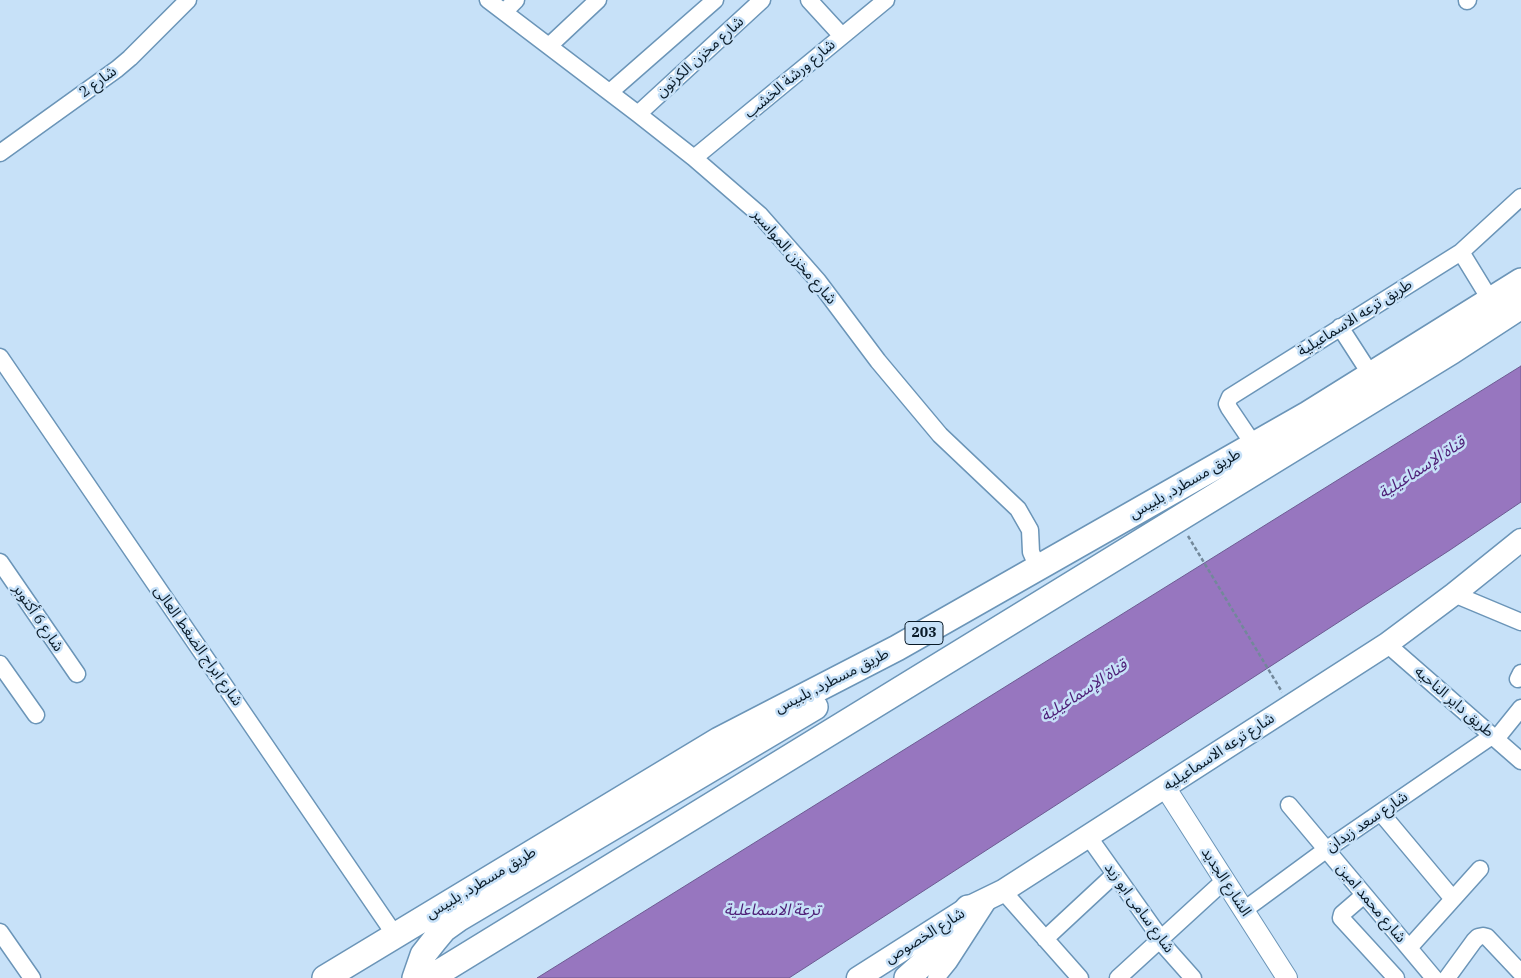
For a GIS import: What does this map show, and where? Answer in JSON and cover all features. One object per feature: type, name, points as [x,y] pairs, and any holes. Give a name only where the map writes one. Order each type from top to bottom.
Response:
[{"type":"main road","name":"طريق مسطرد, بلبيس","points":[[325,978],[718,740],[897,648],[1254,446],[1521,281]]},
{"type":"main road","name":"طريق مسطرد, بلبيس","points":[[430,978],[1452,351],[1521,306]]},
{"type":"main road","name":"شارع ترعه الاسماعيليه","points":[[998,893],[1387,644],[1520,543]]},
{"type":"main road","points":[[415,978],[423,955],[444,929],[458,919],[842,690],[897,648]]},
{"type":"main road","name":"شارع الخصوص","points":[[858,978],[968,908],[998,893]]},
{"type":"main road","points":[[907,978],[942,944],[968,908]]},
{"type":"street","name":"شارع 2","points":[[0,154],[117,69],[188,0]]},
{"type":"street","name":"شارع مخزن المواسير","points":[[488,0],[694,158],[760,214],[818,281],[878,361],[940,435],[1018,508],[1030,530],[1030,552],[1038,568]]},
{"type":"street","points":[[504,12],[516,0]]},
{"type":"street","points":[[549,46],[598,0]]},
{"type":"street","points":[[610,92],[715,0]]},
{"type":"street","name":"شارع مخزن الكرتون","points":[[638,114],[762,0]]},
{"type":"street","points":[[809,0],[842,36]]},
{"type":"street","name":"شارع ورشة الخشب","points":[[694,158],[842,36],[881,1]]},
{"type":"street","name":"طريق ترعه الاسماعيلية","points":[[1254,446],[1227,404],[1230,396],[1461,252],[1521,197]]},
{"type":"street","points":[[1461,252],[1491,301]]},
{"type":"street","points":[[1340,327],[1371,375]]},
{"type":"street","name":"شارع ابراج الضغط العالى","points":[[0,358],[395,935]]},
{"type":"street","name":"شارع 6 أكتوبر","points":[[0,562],[77,674]]},
{"type":"street","points":[[1454,594],[1521,622]]},
{"type":"street","name":"طريق داير الناحيه","points":[[1387,644],[1521,760]]},
{"type":"street","points":[[0,664],[36,715]]},
{"type":"street","name":"شارع سعد زيدان","points":[[1244,910],[1327,850],[1494,738],[1521,708]]},
{"type":"street","name":"الشارع الجديد","points":[[1165,786],[1287,978]]},
{"type":"street","name":"شارع محمد امين","points":[[1290,804],[1434,978]]},
{"type":"street","points":[[1381,813],[1453,899]]},
{"type":"street","name":"شارع سامى ابو زيد","points":[[1088,836],[1160,940],[1193,978]]},
{"type":"street","points":[[1408,948],[1480,869]]},
{"type":"street","points":[[1045,939],[1115,874]]},
{"type":"street","points":[[1118,978],[1225,880]]},
{"type":"street","points":[[998,893],[1045,939],[1072,975]]},
{"type":"street","name":"شارع ترعه الاسماعيليه","points":[[936,978],[998,893]]},
{"type":"street","points":[[1364,895],[1342,914],[1341,918],[1396,978]]},
{"type":"street","points":[[0,932],[32,978]]},
{"type":"street","points":[[1447,978],[1480,936],[1487,937],[1520,969]]},
{"type":"path","points":[[1191,542],[1272,676]]},
{"type":"water","name":"ترعة الاسماعلية","points":[[1521,366],[1521,502],[1450,550],[789,978],[537,978]]},
{"type":"water label","name":"قناة الإسماعيلية","points":[[1422,468]]},
{"type":"water label","name":"قناة الإسماعيلية","points":[[1084,691]]}]
